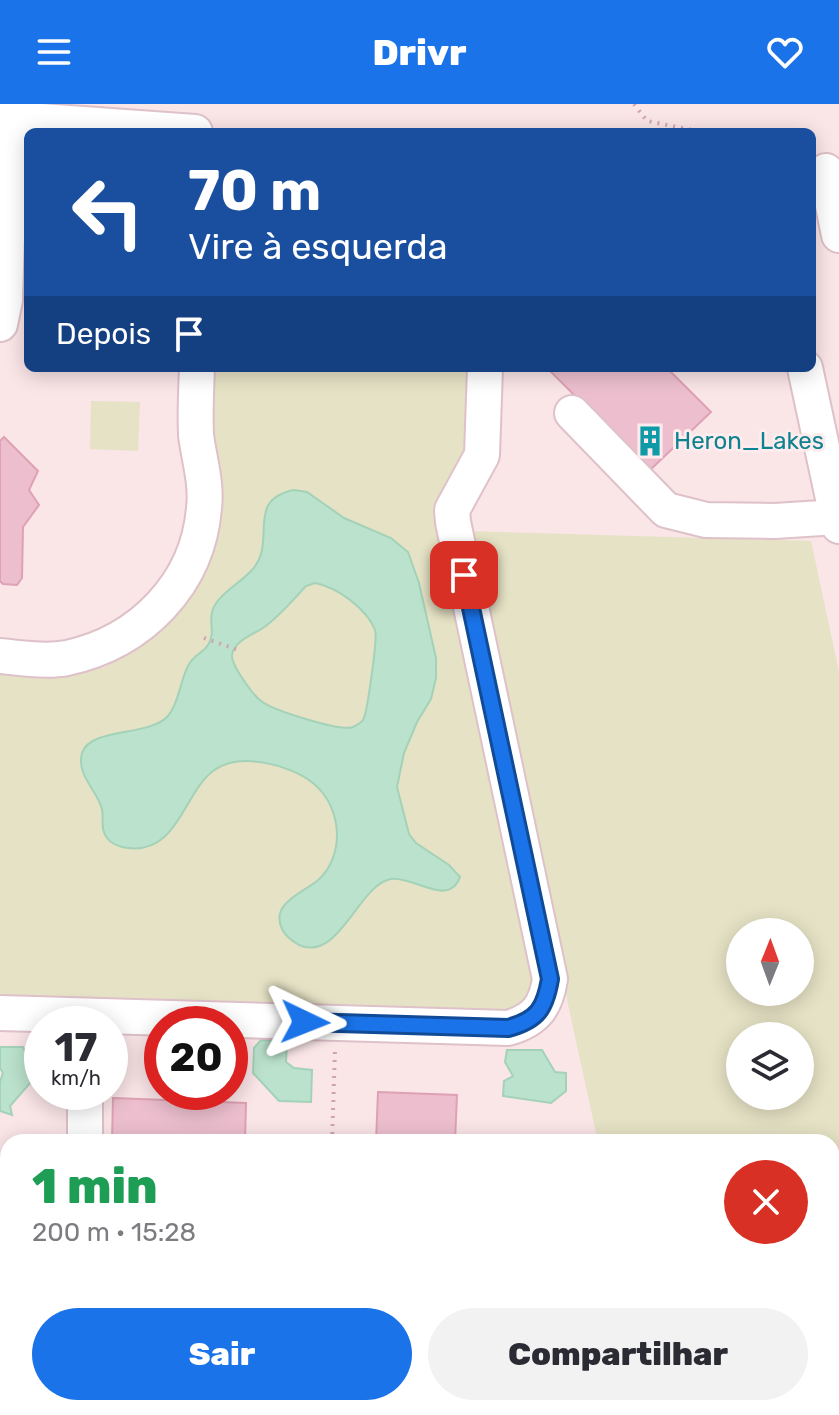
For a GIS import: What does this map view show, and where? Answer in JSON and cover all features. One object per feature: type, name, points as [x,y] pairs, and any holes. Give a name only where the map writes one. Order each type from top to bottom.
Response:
[{"type":"street","points":[[0,324],[12,240],[5,118],[141,128]]},
{"type":"street","points":[[826,171],[839,235]]},
{"type":"street","points":[[0,656],[64,659],[104,647],[135,630],[174,593],[189,568],[199,541],[205,505],[196,430],[197,372]]},
{"type":"street","points":[[0,1013],[508,1028],[528,1021],[543,1006],[550,979],[453,522],[452,510],[482,455],[485,372]]},
{"type":"street","points":[[572,413],[666,510],[706,520],[838,521],[830,439],[806,372]]},
{"type":"street","points":[[86,1134],[91,1104],[96,1134]]},
{"type":"path","points":[[634,104],[647,121],[682,128]]},
{"type":"path","points":[[204,638],[238,650]]},
{"type":"path","points":[[332,1134],[335,1022]]},
{"type":"shaded area","points":[[206,372],[476,372],[474,454],[438,519],[534,959],[533,986],[517,1014],[0,1002],[0,671],[55,677],[105,667],[159,633],[192,592]]},
{"type":"shaded area","points":[[91,401],[140,402],[138,451],[90,449]]},
{"type":"shaded area","points":[[294,490],[307,492],[344,518],[391,538],[408,552],[419,583],[436,658],[436,678],[431,699],[404,753],[397,787],[409,834],[460,877],[455,886],[448,890],[400,879],[380,884],[337,933],[326,943],[313,948],[299,945],[289,938],[279,920],[289,900],[317,881],[333,859],[337,832],[335,818],[330,805],[314,784],[293,771],[265,763],[251,761],[224,765],[203,781],[178,820],[158,842],[128,848],[114,844],[105,835],[102,809],[84,775],[81,761],[87,745],[96,739],[148,727],[168,716],[190,662],[206,648],[210,640],[216,604],[259,560],[265,513],[279,495]],"holes":[[[315,583],[324,585],[358,607],[375,630],[374,660],[365,715],[353,727],[322,723],[268,705],[257,698],[233,660],[233,650],[240,642],[275,619],[306,586]]]},
{"type":"shaded area","points":[[465,531],[811,541],[839,672],[839,1134],[596,1134]]},
{"type":"shaded area","points":[[261,1040],[287,1042],[286,1062],[294,1068],[312,1070],[311,1102],[279,1101],[253,1073],[254,1048]]},
{"type":"shaded area","points":[[0,1047],[23,1047],[24,1090],[10,1106],[12,1115],[0,1111],[3,1073],[0,1068]]},
{"type":"shaded area","points":[[507,1050],[542,1050],[555,1072],[566,1073],[566,1091],[551,1103],[503,1096],[504,1081],[513,1076],[505,1062]]},
{"type":"building","name":"Heron_Lakes","points":[[551,372],[671,372],[711,412],[650,470]]},
{"type":"building","points":[[4,437],[38,471],[29,490],[39,505],[23,527],[22,578],[17,585],[0,581],[0,441]]},
{"type":"building","points":[[378,1092],[457,1095],[455,1134],[376,1134]]},
{"type":"building","points":[[128,1099],[144,1099],[144,1110],[246,1110],[245,1134],[112,1134],[113,1110],[128,1110]]},
{"type":"place","name":"Heron_Lakes","points":[[650,441]]},
{"type":"route","points":[[305,1022],[508,1028],[536,1015],[548,994],[550,979],[464,575]]}]
